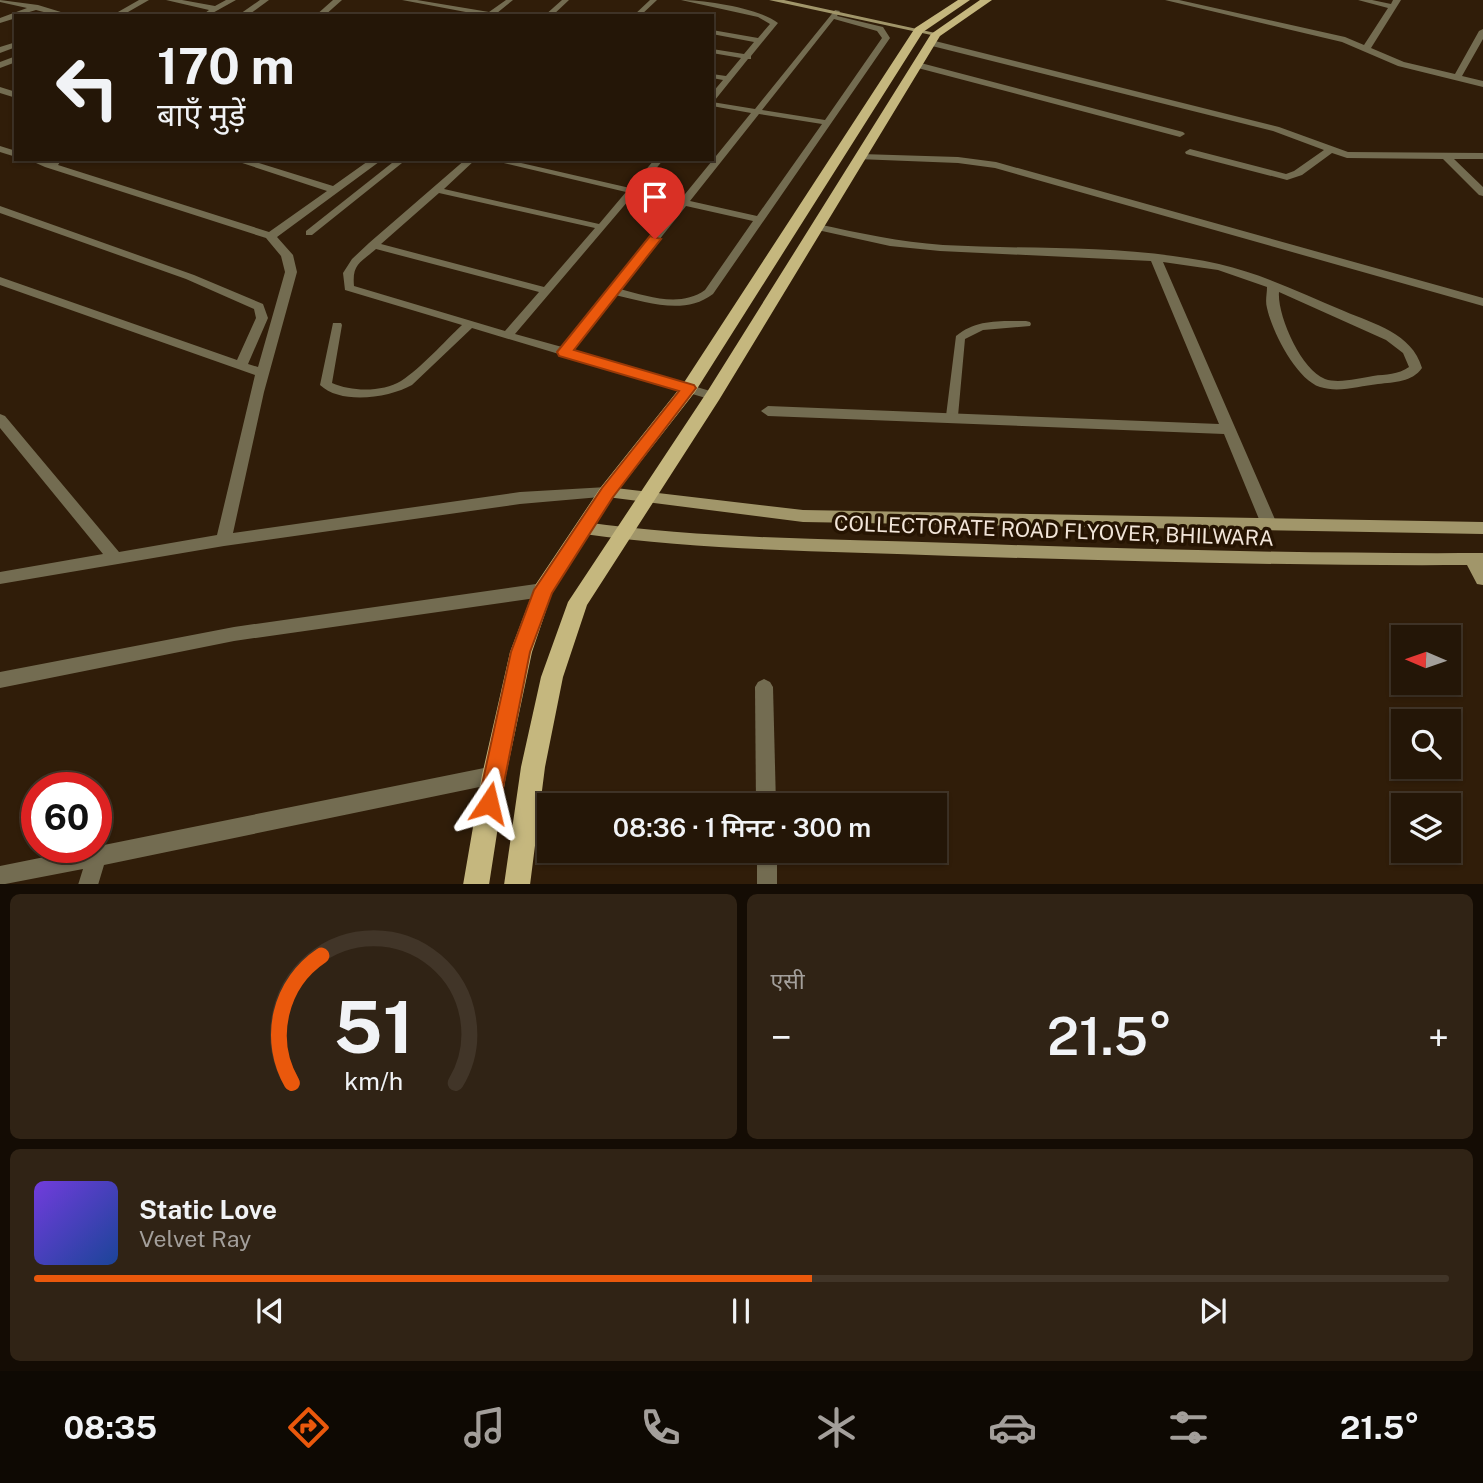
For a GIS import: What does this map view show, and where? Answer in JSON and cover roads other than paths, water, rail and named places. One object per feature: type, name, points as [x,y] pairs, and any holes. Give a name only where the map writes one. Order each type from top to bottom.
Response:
[{"type":"main road","points":[[476,884],[494,775],[521,652],[543,590],[607,492],[689,388],[929,36],[965,0]]},
{"type":"main road","points":[[517,884],[533,767],[552,677],[578,602],[713,396],[917,65],[929,36],[987,0]]},
{"type":"street","points":[[1,0],[63,14]]},
{"type":"street","points":[[119,14],[145,0]]},
{"type":"street","points":[[170,0],[217,9]]},
{"type":"street","points":[[208,14],[232,0]]},
{"type":"street","points":[[244,14],[265,0]]},
{"type":"street","points":[[321,14],[338,0]]},
{"type":"street","points":[[773,0],[929,36],[1276,129],[1330,150],[1359,155],[1483,156]]},
{"type":"street","points":[[1169,0],[1199,3],[1345,40],[1401,64],[1483,84]]},
{"type":"street","points":[[1362,0],[1395,3],[1367,48]]},
{"type":"street","points":[[19,14],[38,7]]},
{"type":"street","points":[[1457,78],[1483,31]]},
{"type":"street","points":[[917,65],[1180,134]]},
{"type":"street","points":[[1190,152],[1287,177],[1298,173],[1330,150]]},
{"type":"street","points":[[1445,155],[1483,193]]},
{"type":"street","points":[[861,157],[958,160],[996,165],[1483,302]]},
{"type":"street","points":[[241,161],[335,190]]},
{"type":"street","points":[[270,236],[375,161]]},
{"type":"street","points":[[54,162],[270,236],[287,255],[292,272],[262,373],[225,540]]},
{"type":"street","points":[[0,209],[190,277],[259,307],[262,318],[241,365]]},
{"type":"street","points":[[817,227],[901,244],[1156,260],[1227,269],[1273,286],[1394,340],[1408,349],[1415,360],[1416,368],[1399,377],[1343,384],[1330,385],[1313,379],[1302,367],[1279,322],[1273,308],[1273,286]]},
{"type":"street","points":[[1156,260],[1269,524]]},
{"type":"street","points":[[0,281],[262,373]]},
{"type":"street","points":[[768,411],[953,416],[1228,429]]},
{"type":"street","points":[[0,419],[116,559]]},
{"type":"street","points":[[0,578],[225,540],[520,498],[607,492],[803,516],[1483,528]]},
{"type":"street","name":"COLLECTORATE ROAD FLYOVER, BHILWARA","points":[[584,528],[624,534],[1058,553],[1243,559],[1477,559]]},
{"type":"street","points":[[1477,559],[1483,579]]},
{"type":"street","points":[[0,680],[234,634],[543,590]]},
{"type":"street","points":[[764,687],[766,793]]},
{"type":"street","points":[[112,855],[494,775]]},
{"type":"street","points":[[0,876],[69,863]]},
{"type":"street","points":[[88,884],[94,863]]},
{"type":"street","points":[[767,863],[767,884]]},
{"type":"lane","points":[[405,0],[431,2],[491,14],[510,0]]},
{"type":"lane","points":[[549,14],[566,0]]},
{"type":"lane","points":[[638,14],[654,0]]},
{"type":"lane","points":[[684,0],[768,17],[774,23],[714,96]]},
{"type":"lane","points":[[461,14],[465,10]]},
{"type":"lane","points":[[564,352],[612,292],[683,204],[759,111],[835,14],[880,29],[886,38],[703,299],[674,302],[612,292]]},
{"type":"lane","points":[[714,32],[761,41]]},
{"type":"lane","points":[[714,51],[748,57]]},
{"type":"lane","points":[[714,76],[729,79]]},
{"type":"lane","points":[[714,104],[828,123]]},
{"type":"lane","points":[[309,233],[400,161]]},
{"type":"lane","points":[[470,161],[372,246],[348,273],[349,288],[713,396]]},
{"type":"lane","points":[[500,161],[760,219]]},
{"type":"lane","points":[[507,336],[658,161]]},
{"type":"lane","points":[[437,190],[601,228]]},
{"type":"lane","points":[[372,246],[546,291]]},
{"type":"lane","points":[[953,416],[960,338],[965,332],[983,326],[1026,324]]},
{"type":"lane","points":[[337,325],[326,385],[341,391],[382,391],[400,388],[408,382],[469,325]]}]
